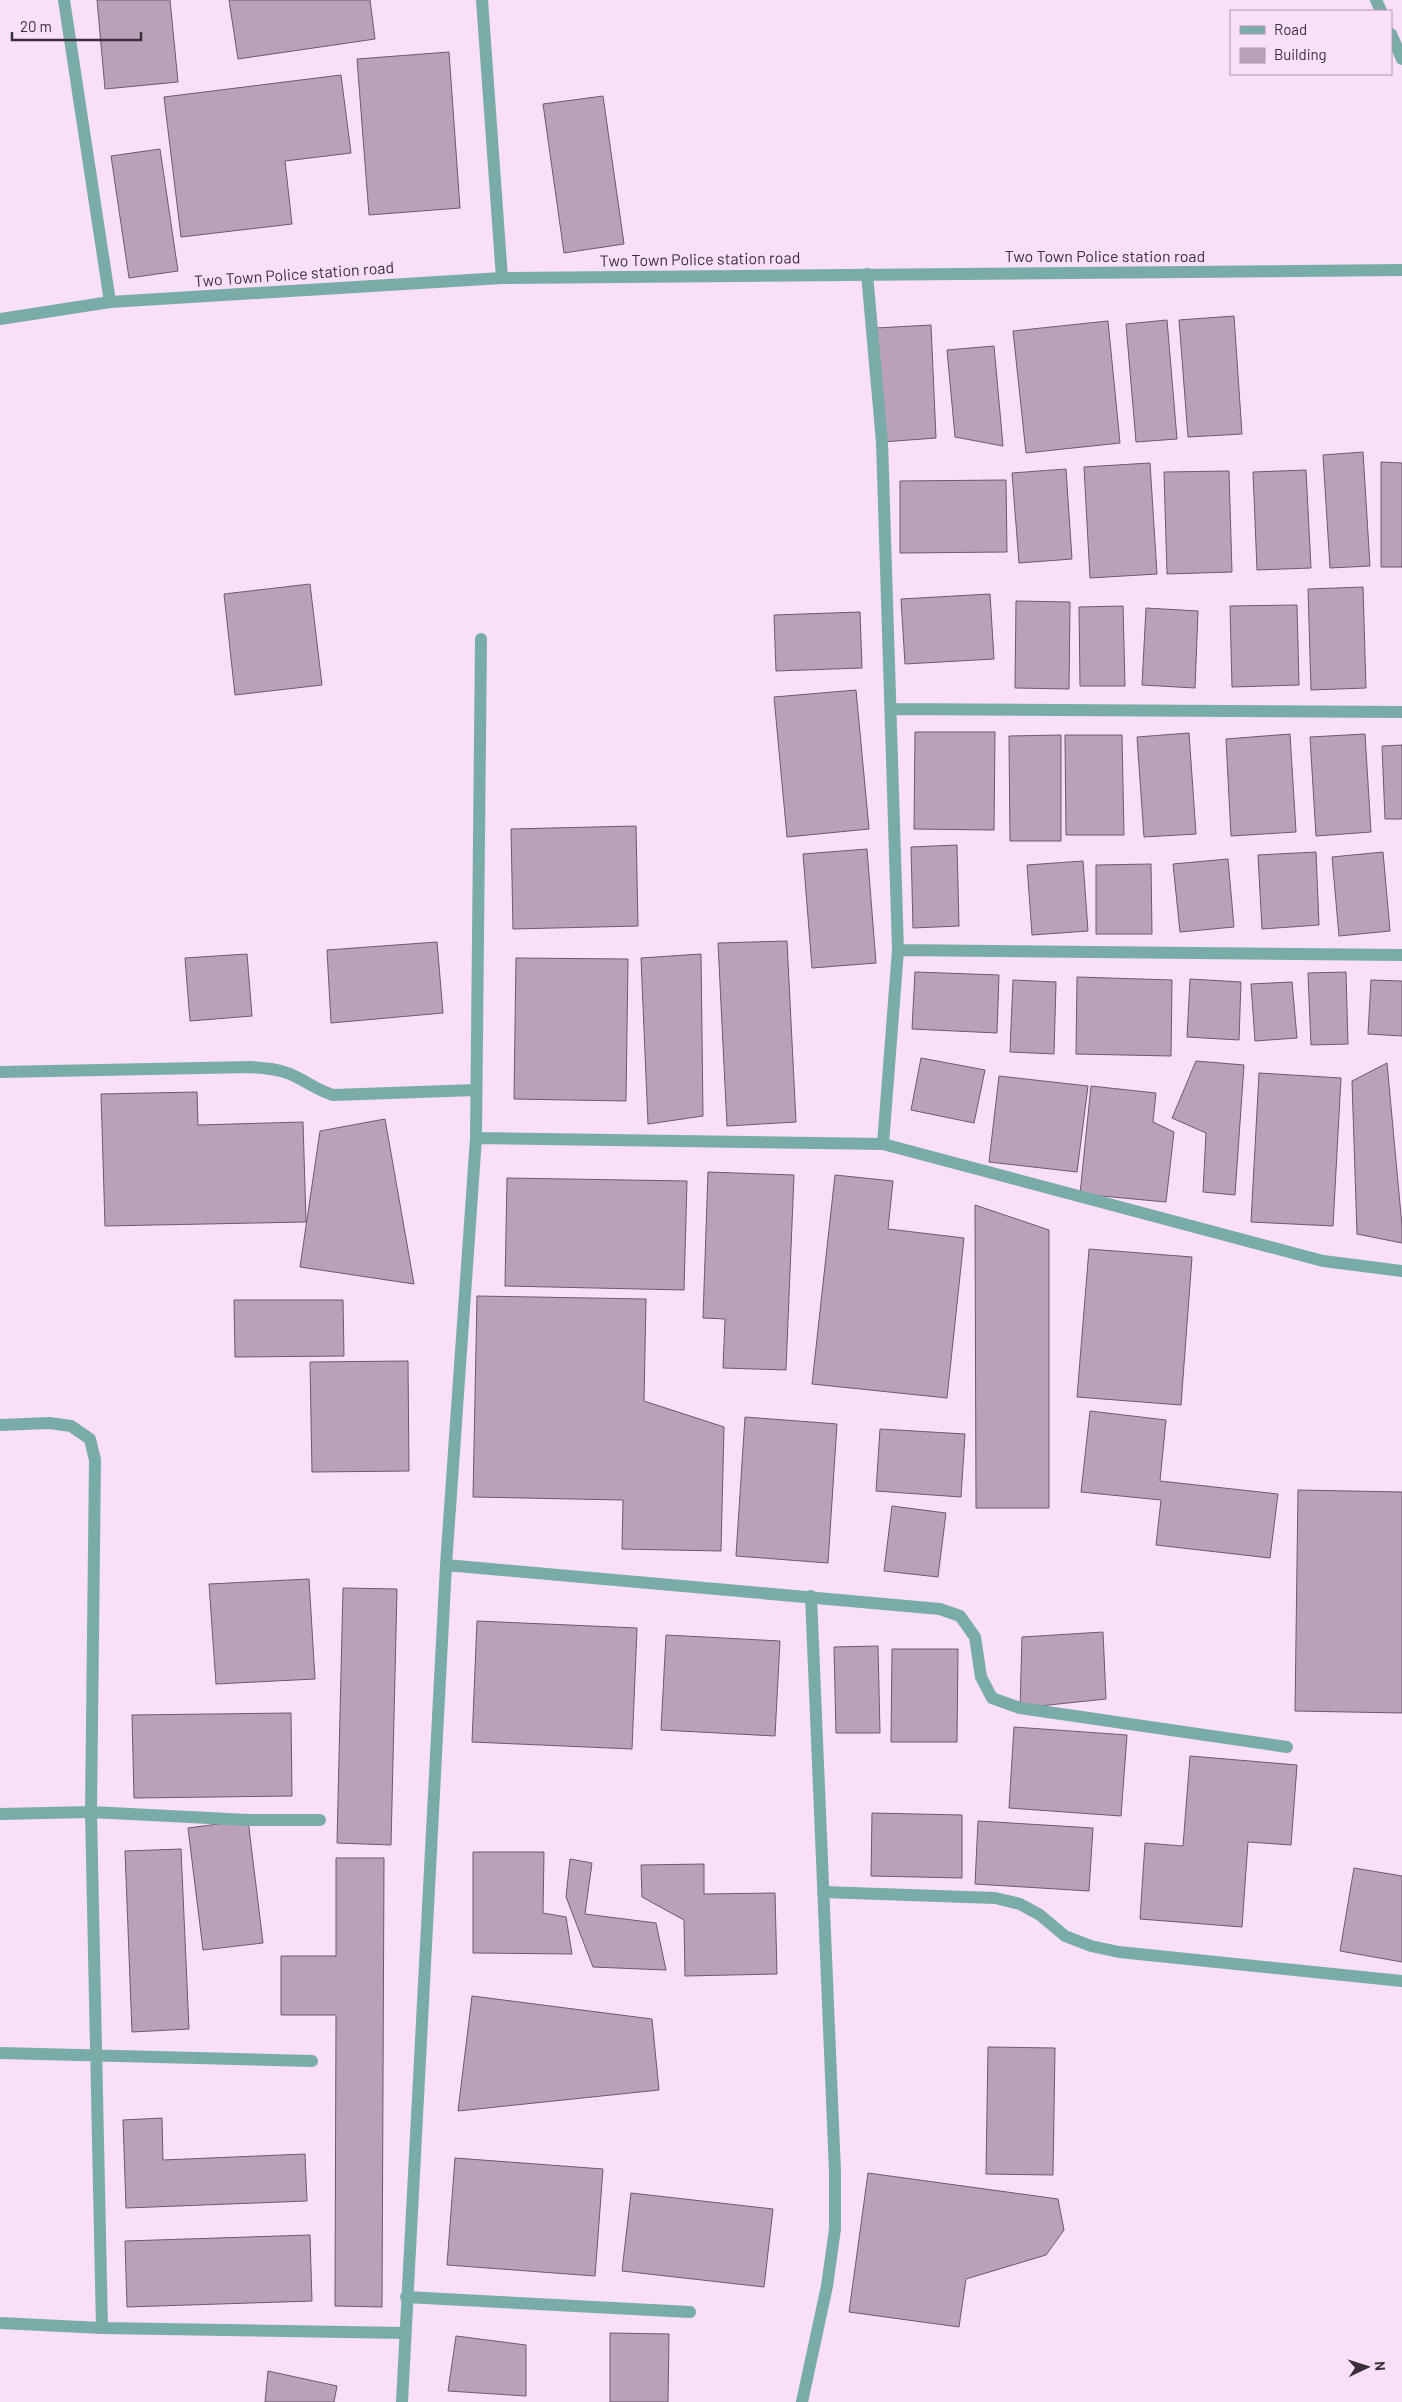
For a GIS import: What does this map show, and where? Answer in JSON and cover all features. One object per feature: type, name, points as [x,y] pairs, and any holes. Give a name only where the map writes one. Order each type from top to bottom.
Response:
[{"type":"street","points":[[64,0],[110,302]]},
{"type":"street","points":[[482,0],[502,278]]},
{"type":"street","points":[[1392,36],[1402,59]]},
{"type":"street","name":"Two Town Police station road","points":[[0,319],[110,302],[502,278],[1402,270]]},
{"type":"street","points":[[867,274],[882,442],[898,950],[883,1144]]},
{"type":"street","points":[[402,2402],[406,2297],[446,1565],[476,1138],[481,639]]},
{"type":"street","points":[[891,709],[1402,712]]},
{"type":"street","points":[[898,950],[1402,955]]},
{"type":"street","points":[[0,1072],[251,1067],[271,1068],[291,1074],[316,1090],[333,1095],[476,1090]]},
{"type":"street","points":[[476,1138],[883,1144],[1323,1261],[1402,1271]]},
{"type":"street","points":[[0,1425],[48,1423],[71,1426],[90,1439],[95,1460],[91,1812],[102,2328]]},
{"type":"street","points":[[446,1565],[811,1596],[940,1609],[960,1616],[975,1636],[981,1677],[992,1698],[1020,1708],[1287,1747]]},
{"type":"street","points":[[802,2402],[827,2286],[834,2229],[835,2172],[811,1596]]},
{"type":"street","points":[[0,1814],[91,1812],[248,1820],[320,1820]]},
{"type":"street","points":[[823,1892],[995,1898],[1020,1904],[1040,1915],[1065,1936],[1091,1946],[1118,1952],[1402,1981]]},
{"type":"street","points":[[0,2052],[312,2061]]},
{"type":"street","points":[[406,2297],[690,2312]]},
{"type":"street","points":[[0,2323],[102,2328],[405,2333]]},
{"type":"building","points":[[97,0],[170,0],[178,82],[105,89]]},
{"type":"building","points":[[229,0],[370,0],[375,39],[238,59]]},
{"type":"building","points":[[449,52],[460,208],[369,215],[357,59]]},
{"type":"building","points":[[341,75],[351,153],[285,161],[292,224],[181,237],[164,97]]},
{"type":"building","points":[[603,96],[624,244],[564,253],[543,104]]},
{"type":"building","points":[[160,149],[178,271],[129,278],[111,156]]},
{"type":"building","points":[[1234,316],[1242,434],[1188,437],[1179,320]]},
{"type":"building","points":[[1167,320],[1177,439],[1136,442],[1126,324]]},
{"type":"building","points":[[1108,321],[1120,443],[1026,453],[1013,331]]},
{"type":"building","points":[[931,325],[936,438],[882,442],[876,328]]},
{"type":"building","points":[[994,346],[1003,446],[955,437],[947,350]]},
{"type":"building","points":[[1363,452],[1370,566],[1330,568],[1323,455]]},
{"type":"building","points":[[1381,462],[1402,463],[1402,567],[1381,567]]},
{"type":"building","points":[[1150,463],[1157,574],[1090,578],[1084,467]]},
{"type":"building","points":[[1066,469],[1072,559],[1019,563],[1012,473]]},
{"type":"building","points":[[1306,470],[1311,568],[1257,570],[1253,472]]},
{"type":"building","points":[[1229,471],[1232,572],[1167,574],[1164,472]]},
{"type":"building","points":[[1006,480],[1007,552],[900,553],[900,481]]},
{"type":"building","points":[[310,584],[322,685],[235,695],[224,594]]},
{"type":"building","points":[[1363,587],[1366,688],[1311,690],[1308,589]]},
{"type":"building","points":[[990,594],[994,659],[905,664],[901,599]]},
{"type":"building","points":[[1016,601],[1070,602],[1069,689],[1015,688]]},
{"type":"building","points":[[1297,605],[1299,685],[1232,687],[1230,606]]},
{"type":"building","points":[[1123,606],[1125,686],[1080,686],[1079,607]]},
{"type":"building","points":[[1146,608],[1198,611],[1195,688],[1142,685]]},
{"type":"building","points":[[860,612],[862,668],[776,671],[774,615]]},
{"type":"building","points":[[856,690],[869,829],[787,837],[774,697]]},
{"type":"building","points":[[915,732],[995,732],[994,830],[914,829]]},
{"type":"building","points":[[1189,733],[1196,834],[1144,837],[1137,737]]},
{"type":"building","points":[[1290,734],[1296,832],[1231,836],[1226,739]]},
{"type":"building","points":[[1365,734],[1371,832],[1316,836],[1310,737]]},
{"type":"building","points":[[1061,735],[1061,841],[1010,841],[1009,736]]},
{"type":"building","points":[[1065,735],[1122,735],[1124,835],[1066,835]]},
{"type":"building","points":[[1402,745],[1402,819],[1385,819],[1382,746]]},
{"type":"building","points":[[636,826],[638,926],[513,929],[511,829]]},
{"type":"building","points":[[957,845],[959,926],[913,928],[911,847]]},
{"type":"building","points":[[867,849],[876,963],[812,968],[803,854]]},
{"type":"building","points":[[1316,852],[1319,925],[1262,929],[1258,855]]},
{"type":"building","points":[[1383,852],[1390,931],[1339,936],[1332,857]]},
{"type":"building","points":[[1228,859],[1234,927],[1180,932],[1173,864]]},
{"type":"building","points":[[1083,861],[1088,931],[1032,935],[1027,865]]},
{"type":"building","points":[[1151,864],[1152,934],[1096,934],[1096,865]]},
{"type":"building","points":[[787,941],[796,1122],[727,1126],[718,943]]},
{"type":"building","points":[[437,942],[443,1013],[331,1023],[327,950]]},
{"type":"building","points":[[247,954],[252,1016],[190,1021],[185,958]]},
{"type":"building","points":[[701,954],[703,1116],[648,1124],[641,958]]},
{"type":"building","points":[[516,958],[628,959],[626,1101],[514,1099]]},
{"type":"building","points":[[915,972],[999,975],[997,1033],[912,1029]]},
{"type":"building","points":[[1346,972],[1348,1044],[1311,1045],[1308,973]]},
{"type":"building","points":[[1077,977],[1172,980],[1171,1056],[1076,1054]]},
{"type":"building","points":[[1190,979],[1241,982],[1239,1040],[1187,1037]]},
{"type":"building","points":[[1013,980],[1056,982],[1054,1054],[1010,1052]]},
{"type":"building","points":[[1371,980],[1402,981],[1402,1036],[1368,1034]]},
{"type":"building","points":[[1292,982],[1297,1038],[1255,1041],[1251,984]]},
{"type":"building","points":[[921,1058],[985,1070],[974,1123],[911,1110]]},
{"type":"building","points":[[1196,1061],[1244,1065],[1235,1195],[1203,1192],[1206,1133],[1172,1118]]},
{"type":"building","points":[[1387,1063],[1402,1243],[1357,1234],[1352,1081]]},
{"type":"building","points":[[1259,1073],[1341,1078],[1333,1226],[1251,1222]]},
{"type":"building","points":[[999,1076],[1088,1086],[1077,1172],[989,1162]]},
{"type":"building","points":[[1091,1086],[1156,1093],[1153,1122],[1174,1132],[1166,1202],[1080,1194]]},
{"type":"building","points":[[197,1092],[198,1125],[303,1122],[306,1222],[105,1226],[101,1094]]},
{"type":"building","points":[[385,1119],[414,1284],[300,1267],[320,1131]]},
{"type":"building","points":[[708,1172],[794,1175],[786,1370],[723,1368],[725,1319],[703,1318]]},
{"type":"building","points":[[835,1175],[893,1181],[888,1229],[964,1238],[947,1398],[812,1384]]},
{"type":"building","points":[[507,1178],[687,1181],[684,1290],[505,1286]]},
{"type":"building","points":[[975,1205],[1049,1230],[1049,1508],[976,1508]]},
{"type":"building","points":[[1089,1249],[1192,1257],[1181,1405],[1077,1397]]},
{"type":"building","points":[[477,1296],[646,1299],[644,1401],[724,1427],[721,1551],[622,1549],[623,1500],[473,1497]]},
{"type":"building","points":[[234,1300],[343,1300],[344,1356],[235,1357]]},
{"type":"building","points":[[408,1361],[409,1471],[312,1472],[310,1362]]},
{"type":"building","points":[[1090,1411],[1166,1420],[1160,1481],[1278,1494],[1270,1558],[1156,1545],[1161,1500],[1081,1492]]},
{"type":"building","points":[[745,1417],[837,1424],[828,1563],[736,1556]]},
{"type":"building","points":[[880,1429],[965,1434],[961,1497],[876,1491]]},
{"type":"building","points":[[1298,1490],[1402,1492],[1402,1713],[1295,1711]]},
{"type":"building","points":[[892,1506],[946,1513],[938,1577],[884,1571]]},
{"type":"building","points":[[309,1579],[315,1679],[216,1684],[209,1584]]},
{"type":"building","points":[[343,1588],[397,1589],[391,1845],[337,1843]]},
{"type":"building","points":[[477,1621],[637,1628],[632,1749],[472,1742]]},
{"type":"building","points":[[1103,1632],[1106,1699],[1020,1708],[1022,1637]]},
{"type":"building","points":[[666,1635],[780,1641],[775,1736],[661,1730]]},
{"type":"building","points":[[878,1646],[880,1733],[836,1733],[834,1647]]},
{"type":"building","points":[[892,1649],[958,1649],[957,1742],[891,1742]]},
{"type":"building","points":[[291,1713],[292,1796],[134,1798],[132,1715]]},
{"type":"building","points":[[1014,1727],[1127,1735],[1121,1816],[1009,1808]]},
{"type":"building","points":[[1190,1756],[1297,1765],[1291,1845],[1248,1842],[1242,1927],[1140,1919],[1145,1843],[1183,1846]]},
{"type":"building","points":[[872,1813],[962,1815],[962,1878],[871,1876]]},
{"type":"building","points":[[248,1820],[263,1943],[203,1950],[188,1828]]},
{"type":"building","points":[[978,1821],[1093,1828],[1089,1891],[975,1884]]},
{"type":"building","points":[[181,1849],[189,2029],[132,2032],[125,1851]]},
{"type":"building","points":[[473,1852],[544,1852],[543,1913],[566,1917],[572,1954],[473,1953]]},
{"type":"building","points":[[336,1858],[384,1858],[382,2307],[335,2306],[336,2015],[281,2015],[281,1956],[336,1956]]},
{"type":"building","points":[[570,1859],[592,1863],[585,1914],[656,1923],[666,1970],[593,1967],[566,1897]]},
{"type":"building","points":[[704,1864],[704,1894],[775,1893],[777,1974],[685,1976],[684,1920],[642,1897],[641,1865]]},
{"type":"building","points":[[1354,1868],[1402,1876],[1402,1962],[1340,1951]]},
{"type":"building","points":[[472,1996],[652,2019],[659,2090],[458,2111]]},
{"type":"building","points":[[988,2047],[1055,2048],[1053,2175],[986,2174]]},
{"type":"building","points":[[162,2118],[163,2160],[305,2154],[307,2201],[126,2208],[123,2120]]},
{"type":"building","points":[[455,2158],[603,2169],[595,2276],[447,2265]]},
{"type":"building","points":[[868,2173],[1058,2199],[1064,2230],[1046,2255],[966,2279],[959,2327],[849,2312]]},
{"type":"building","points":[[631,2193],[773,2209],[764,2287],[622,2271]]},
{"type":"building","points":[[310,2235],[312,2301],[127,2307],[125,2241]]},
{"type":"building","points":[[610,2333],[669,2334],[668,2402],[610,2402]]},
{"type":"building","points":[[456,2336],[526,2345],[526,2396],[448,2391]]},
{"type":"building","points":[[268,2371],[337,2386],[334,2402],[265,2402]]}]
